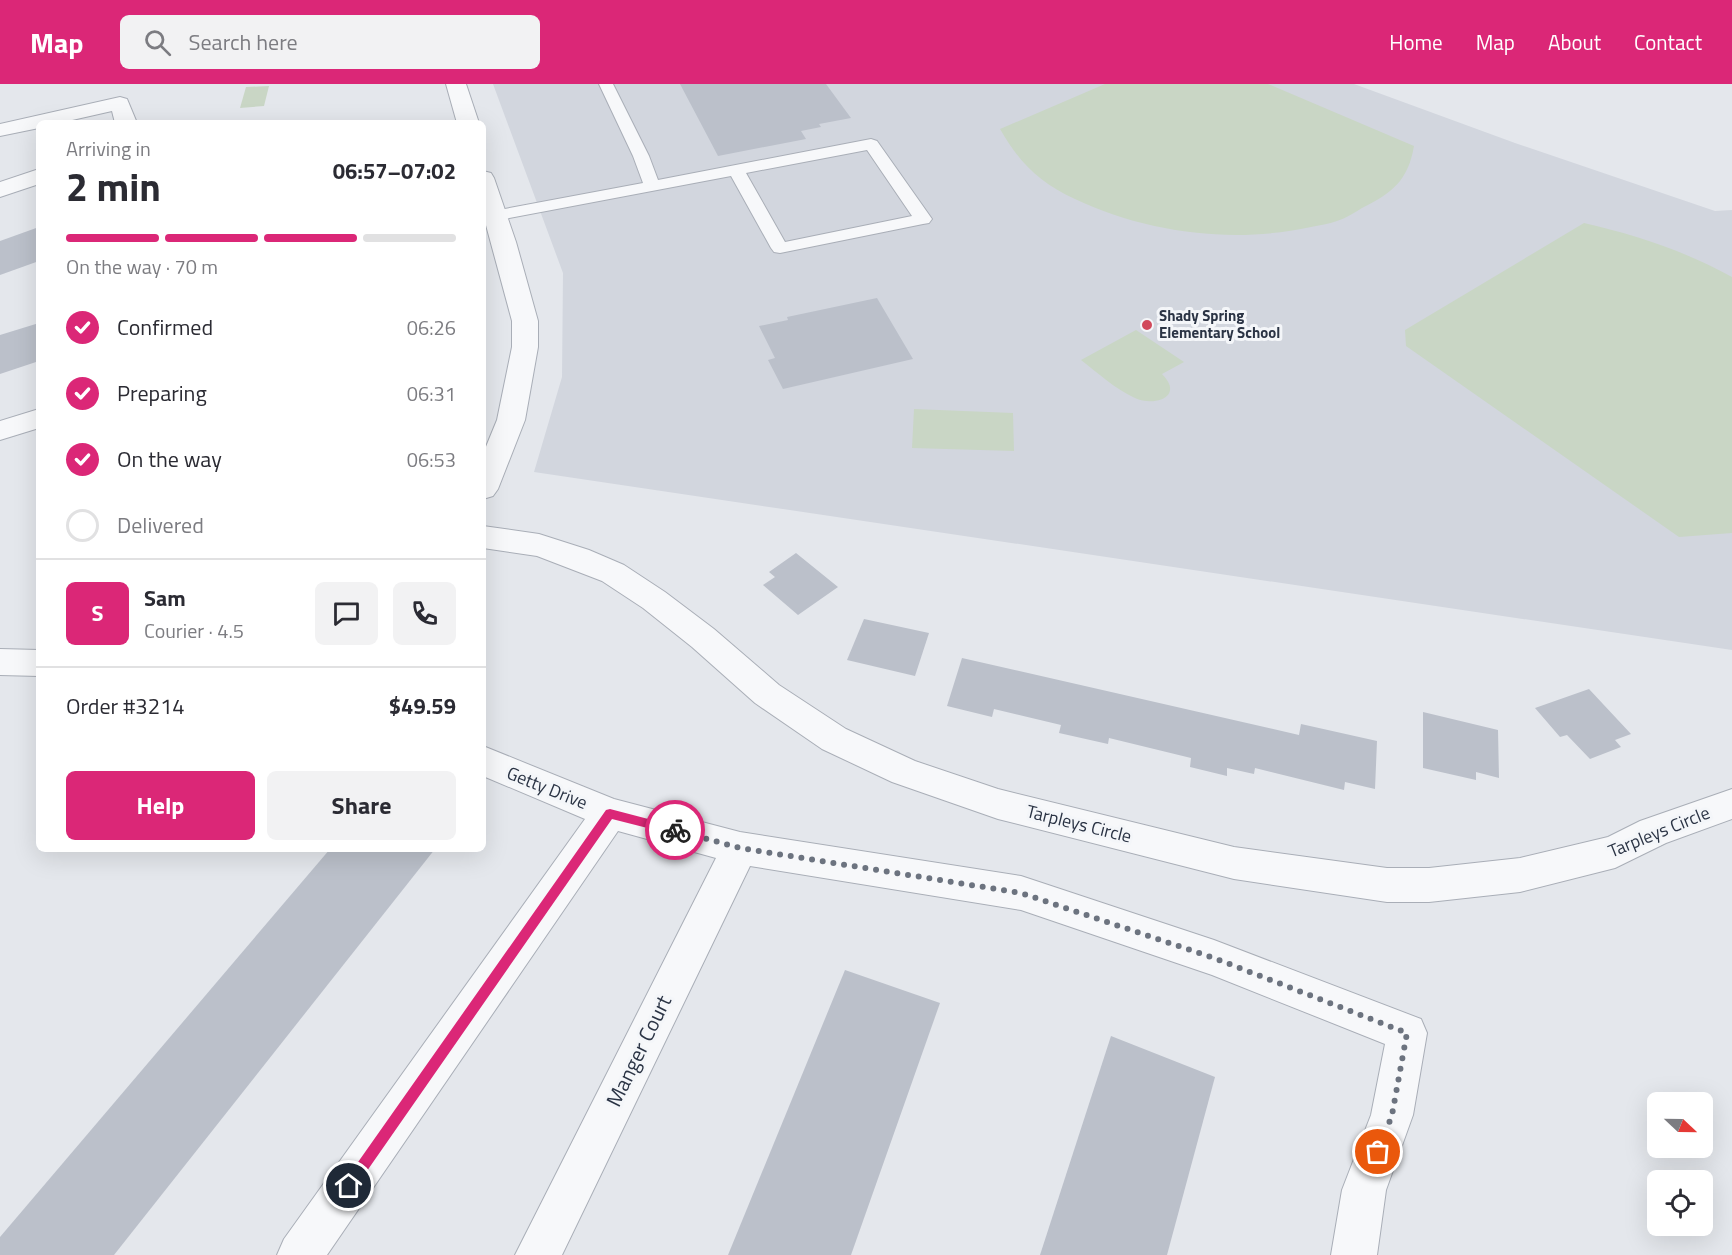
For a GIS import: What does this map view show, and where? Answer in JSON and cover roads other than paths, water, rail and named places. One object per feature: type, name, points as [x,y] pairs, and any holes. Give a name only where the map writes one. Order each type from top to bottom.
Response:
[{"type":"street","points":[[456,84],[467,120]]},
{"type":"street","points":[[46,120],[120,104],[125,120]]},
{"type":"street","points":[[0,130],[36,122]]},
{"type":"street","points":[[0,190],[36,177]]},
{"type":"street","points":[[486,188],[504,242],[525,321],[525,347],[511,420],[486,482]]},
{"type":"street","points":[[0,431],[36,419]]},
{"type":"street","name":"Tarpleys Circle","points":[[486,537],[539,545],[613,573],[654,600],[703,638],[767,694],[834,739],[904,772],[998,804],[1234,863],[1387,885],[1429,885],[1520,875],[1616,852],[1653,832],[1732,804]]},
{"type":"street","points":[[0,662],[36,663]]},
{"type":"street","name":"Getty Drive","points":[[486,762],[610,813],[740,848],[1021,893],[1214,958],[1407,1033],[1392,1115],[1364,1190],[1354,1255]]},
{"type":"street","points":[[300,1255],[610,813]]},
{"type":"street","name":"Manger Court","points":[[538,1255],[740,848]]},
{"type":"lane","points":[[606,84],[641,156],[652,186]]},
{"type":"lane","points":[[494,216],[871,144],[923,219],[780,249],[736,170]]},
{"type":"place","name":"Shady Spring Elementary School","points":[[1147,325]]}]
